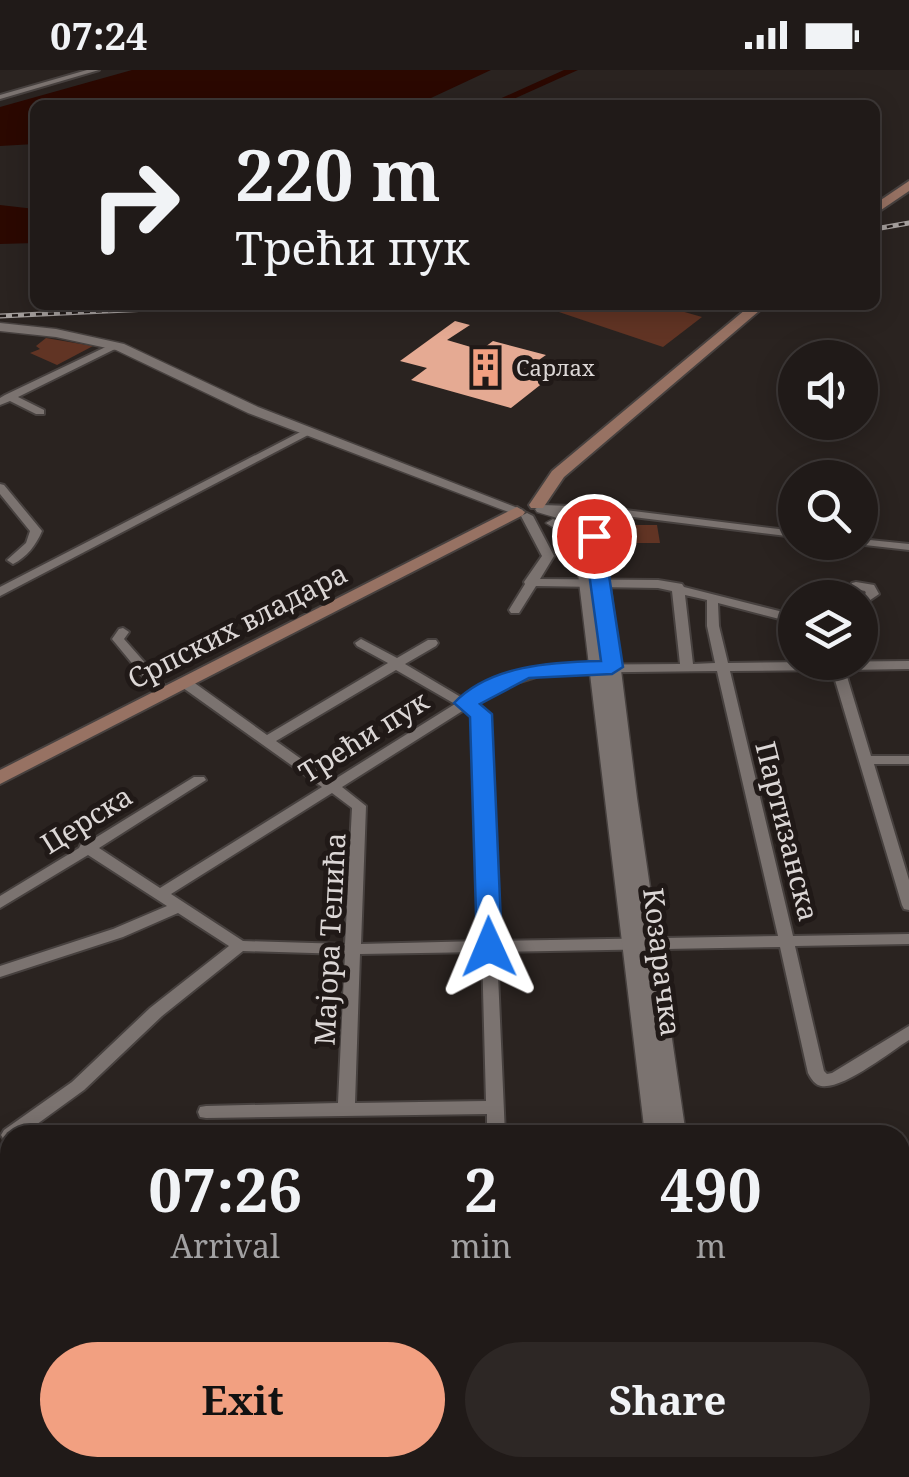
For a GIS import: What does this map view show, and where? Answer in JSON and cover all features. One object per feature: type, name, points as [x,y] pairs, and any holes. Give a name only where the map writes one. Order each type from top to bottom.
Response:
[{"type":"main road","points":[[880,206],[909,185]]},
{"type":"main road","name":"Српских владара","points":[[0,778],[530,508],[558,474],[753,310]]},
{"type":"street","points":[[0,96],[95,70]]},
{"type":"street","points":[[0,328],[56,333],[114,346],[308,431],[498,502],[582,524],[587,516],[601,510]]},
{"type":"street","points":[[5,400],[114,346]]},
{"type":"street","points":[[5,400],[40,412]]},
{"type":"street","points":[[0,592],[308,431]]},
{"type":"street","points":[[0,487],[36,531],[32,544],[12,560]]},
{"type":"street","points":[[530,508],[601,510],[778,532]]},
{"type":"street","points":[[515,610],[548,556],[530,508]]},
{"type":"street","name":"Козарачка","points":[[530,508],[576,536],[582,548],[585,584],[604,667],[640,945],[670,1125]]},
{"type":"street","name":"Козарачка","points":[[582,524],[597,543],[603,584],[604,667]]},
{"type":"street","points":[[878,545],[908,551]]},
{"type":"street","points":[[530,582],[678,587],[778,614]]},
{"type":"street","points":[[678,587],[687,667]]},
{"type":"street","name":"Партизанска","points":[[714,597],[710,607],[722,666],[819,1078],[836,1080],[909,1032]]},
{"type":"street","points":[[123,632],[118,640],[164,693]]},
{"type":"street","points":[[269,739],[432,642]]},
{"type":"street","points":[[361,643],[481,714],[496,1125]]},
{"type":"street","name":"Трећи пук","points":[[159,895],[332,783],[464,703],[522,673],[604,667],[778,665]]},
{"type":"street","name":"Трећи пук","points":[[878,665],[909,666]]},
{"type":"street","points":[[841,680],[909,905]]},
{"type":"street","name":"Мајора Тепића","points":[[184,682],[332,783],[361,810],[351,949],[346,1110]]},
{"type":"street","points":[[864,760],[909,760]]},
{"type":"street","name":"Церска","points":[[0,903],[199,780]]},
{"type":"street","points":[[86,848],[240,946],[351,949],[909,939]]},
{"type":"street","points":[[0,972],[118,933],[179,907]]},
{"type":"street","points":[[24,1125],[78,1086],[156,1012],[240,946]]},
{"type":"street","points":[[206,1112],[496,1107]]},
{"type":"shaded area","points":[[132,70],[491,70],[427,100],[30,100],[30,144],[0,146],[0,107]]},
{"type":"shaded area","points":[[0,205],[30,208],[30,243],[0,244]]},
{"type":"shaded area","points":[[553,310],[678,310],[702,317],[663,347]]},
{"type":"shaded area","points":[[46,338],[93,346],[57,365],[30,353],[40,349],[36,346]]},
{"type":"shaded area","points":[[601,525],[657,525],[660,543],[603,543]]},
{"type":"building","name":"Сарлах","points":[[455,321],[470,325],[447,340],[481,350],[493,341],[546,355],[533,364],[558,371],[511,408],[411,380],[427,368],[400,361]]},
{"type":"waterway","points":[[503,100],[573,70]]},
{"type":"railway","points":[[880,228],[909,223]]},
{"type":"railway","points":[[0,316],[128,310]]},
{"type":"place","name":"Сарлах","points":[[486,367]]},
{"type":"route","points":[[489,947],[481,714],[464,703],[522,673],[548,668],[612,667],[599,550],[594,536]]}]
